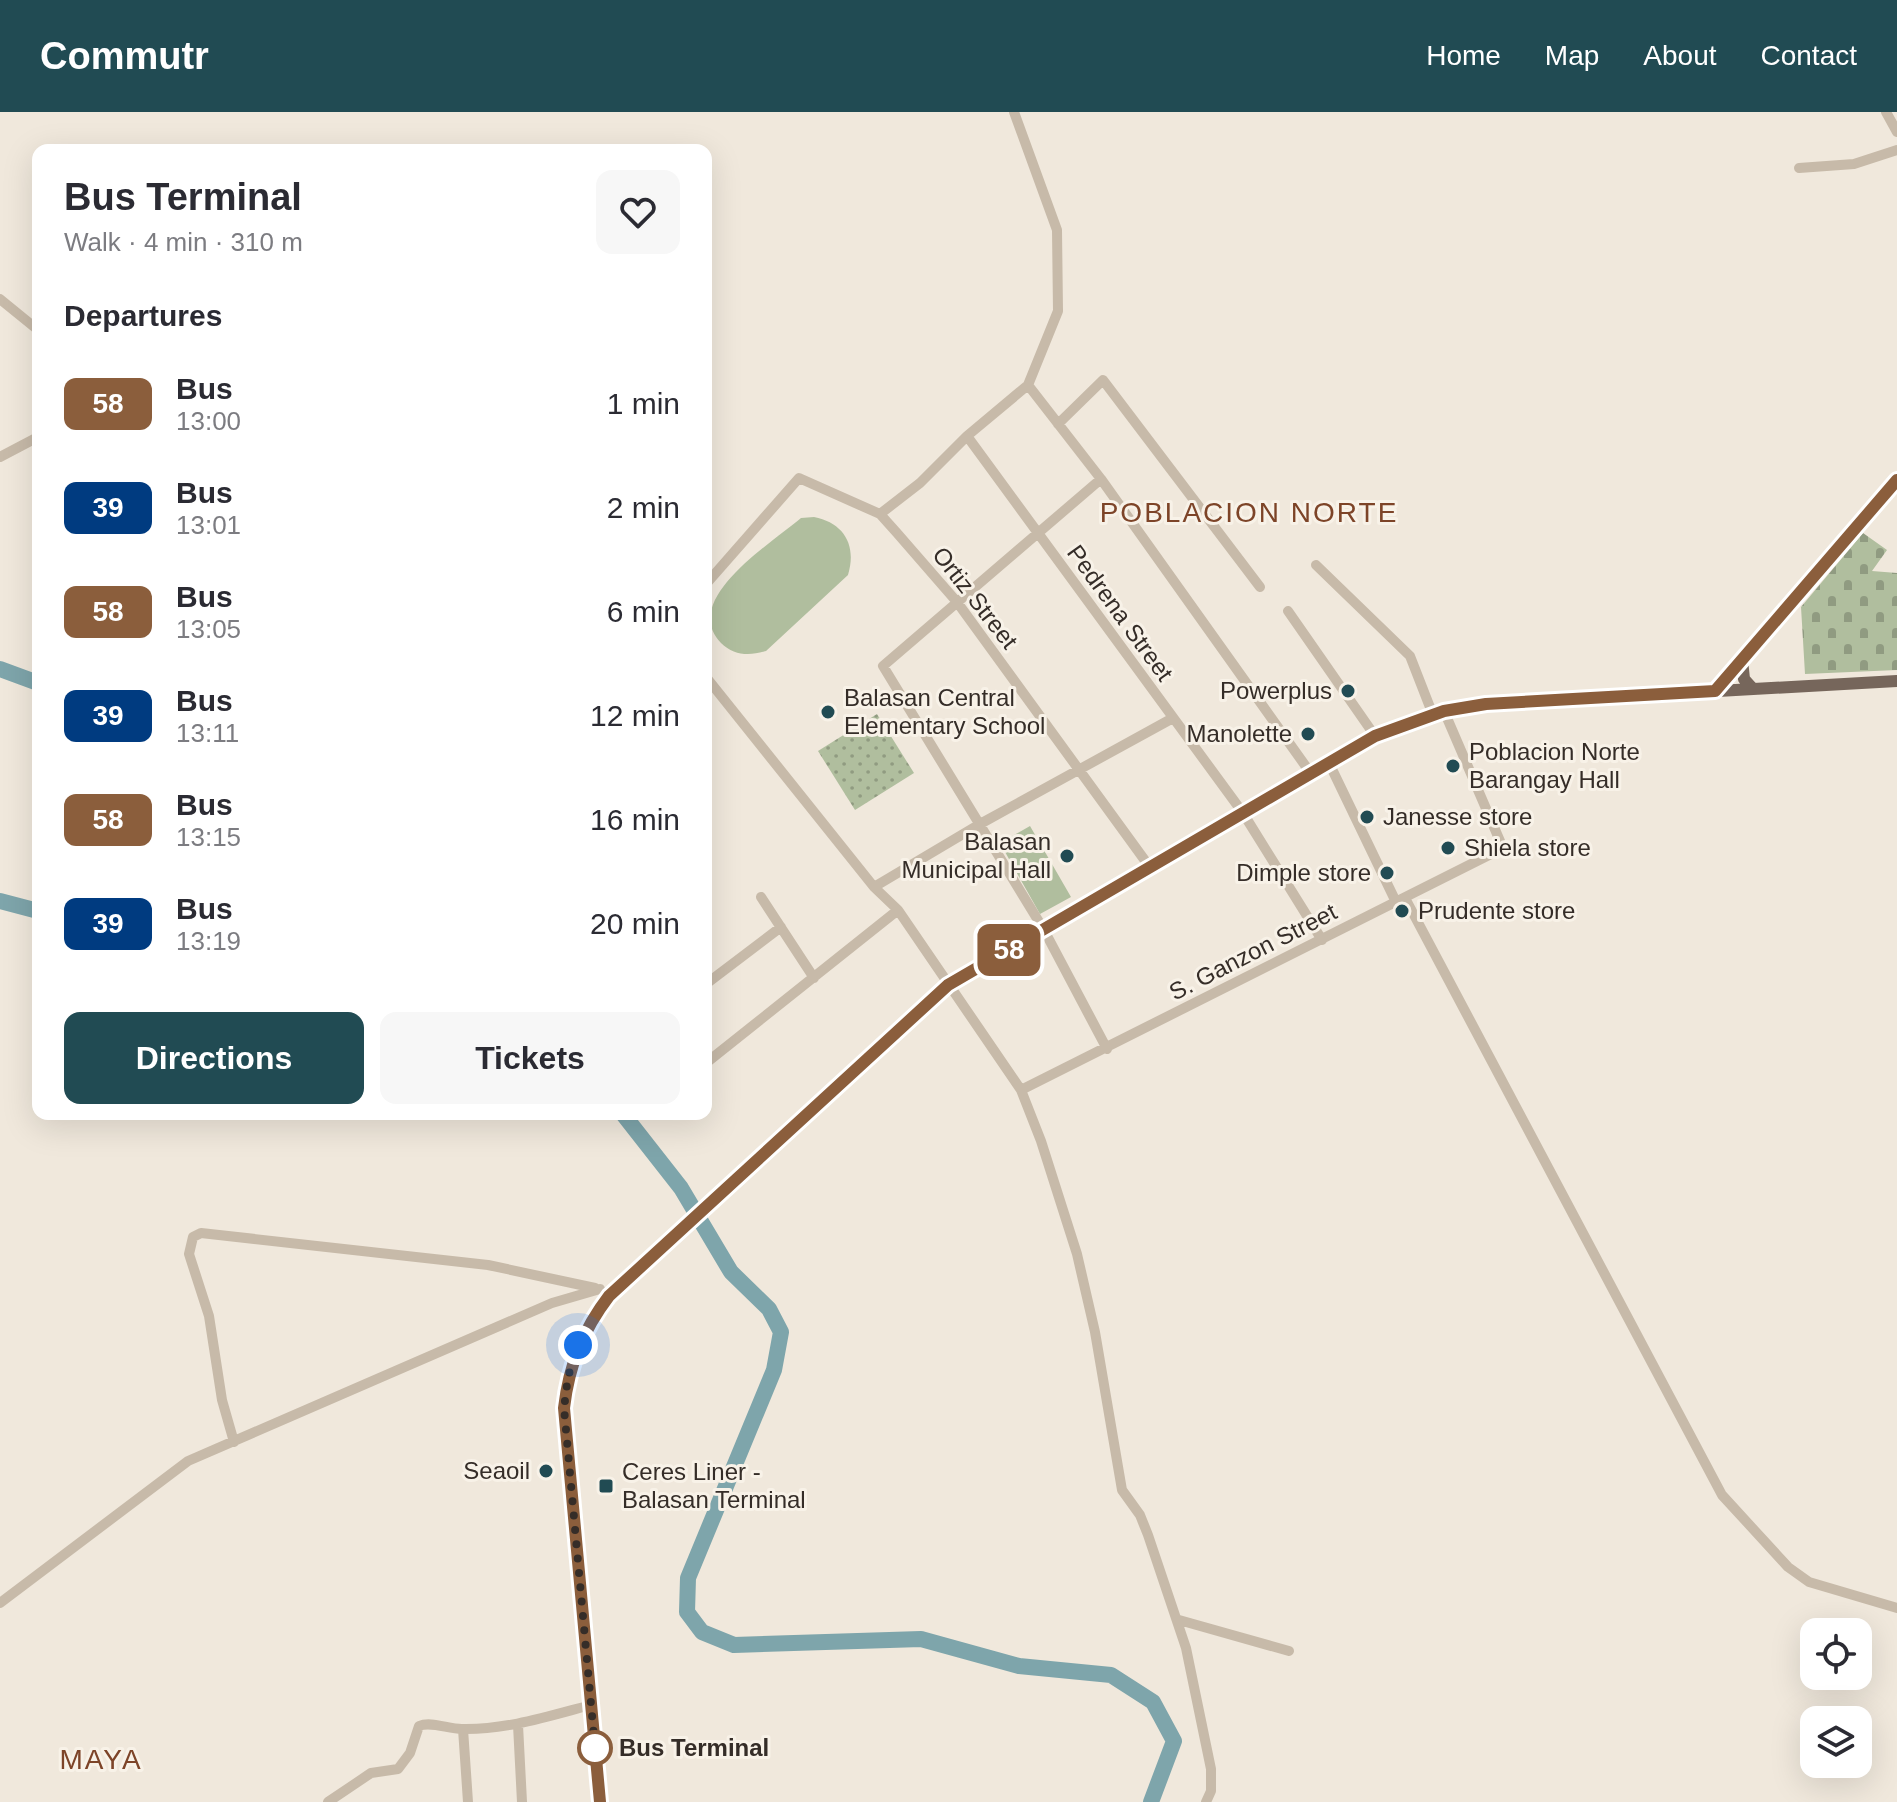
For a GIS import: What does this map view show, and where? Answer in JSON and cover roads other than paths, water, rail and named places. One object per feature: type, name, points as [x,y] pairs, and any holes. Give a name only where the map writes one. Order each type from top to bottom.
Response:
[{"type":"main road","points":[[1715,691],[1897,480]]},
{"type":"main road","points":[[1742,660],[1744,679],[1753,689]]},
{"type":"main road","points":[[600,1802],[564,1408],[568,1377],[578,1345],[604,1292],[713,1202],[948,985],[1375,736],[1438,713],[1486,704],[1897,681]]},
{"type":"street","points":[[712,577],[799,478],[880,514],[920,483],[967,436],[1028,385],[1058,311],[1057,230],[1014,112]]},
{"type":"street","points":[[1886,112],[1897,132]]},
{"type":"street","points":[[1799,168],[1854,164],[1897,150]]},
{"type":"street","points":[[0,299],[32,325]]},
{"type":"street","points":[[1058,424],[1103,380],[1260,587]]},
{"type":"street","points":[[1028,385],[1101,479],[1312,775]]},
{"type":"street","name":"Pedrena Street","points":[[967,436],[1243,813],[1322,940]]},
{"type":"street","points":[[0,457],[32,440]]},
{"type":"street","points":[[1101,479],[883,666],[1044,930],[1107,1049]]},
{"type":"street","name":"Ortiz Street","points":[[880,514],[957,602],[1149,866]]},
{"type":"street","points":[[1316,565],[1410,656],[1438,713]]},
{"type":"street","points":[[1288,611],[1375,736]]},
{"type":"street","points":[[712,684],[874,887],[898,910],[1021,1090],[1077,1254],[1095,1332],[1122,1490],[1140,1515],[1179,1620],[1211,1769],[1211,1791],[1206,1802]]},
{"type":"street","name":"S. Ganzon Street","points":[[1021,1090],[1503,848],[1438,713]]},
{"type":"street","points":[[874,887],[980,824],[1173,718]]},
{"type":"street","points":[[1330,765],[1722,1495],[1788,1567],[1809,1582],[1897,1608]]},
{"type":"street","points":[[761,897],[814,978]]},
{"type":"street","points":[[712,1058],[898,910]]},
{"type":"street","points":[[712,979],[781,927]]},
{"type":"street","points":[[234,1442],[222,1400],[209,1316],[189,1254],[193,1237],[201,1233],[488,1265],[604,1292]]},
{"type":"street","points":[[0,1603],[188,1461],[552,1303],[604,1292]]},
{"type":"street","points":[[1179,1620],[1289,1651]]},
{"type":"street","points":[[328,1802],[371,1773],[398,1769],[410,1753],[419,1726],[426,1723],[463,1729],[518,1725],[591,1705]]},
{"type":"street","points":[[518,1725],[522,1802]]},
{"type":"street","points":[[463,1729],[468,1802]]},
{"type":"waterway","points":[[0,669],[32,681]]},
{"type":"waterway","points":[[0,901],[32,909]]},
{"type":"waterway","points":[[628,1120],[681,1188],[731,1272],[769,1309],[781,1332],[774,1370],[688,1578],[687,1612],[702,1632],[734,1645],[921,1639],[1019,1666],[1111,1675],[1153,1702],[1174,1741],[1151,1802]]},
{"type":"place","name":"Powerplus","points":[[1348,691]]},
{"type":"place","name":"Balasan Central Elementary School","points":[[828,712]]},
{"type":"place","name":"Manolette","points":[[1308,734]]},
{"type":"place","name":"Poblacion Norte Barangay Hall","points":[[1453,766]]},
{"type":"place","name":"Janesse store","points":[[1367,817]]},
{"type":"place","name":"Shiela store","points":[[1448,848]]},
{"type":"place","name":"Balasan Municipal Hall","points":[[1067,856]]},
{"type":"place","name":"Dimple store","points":[[1387,873]]},
{"type":"place","name":"Prudente store","points":[[1402,911]]},
{"type":"place","name":"Seaoil","points":[[546,1471]]},
{"type":"place","name":"Ceres Liner - Balasan Terminal","points":[[606,1486]]},
{"type":"place","name":"Bus Terminal","points":[[595,1748]]},
{"type":"district","name":"POBLACION NORTE","points":[[1249,512]]},
{"type":"district","name":"MAYA","points":[[101,1759]]}]
